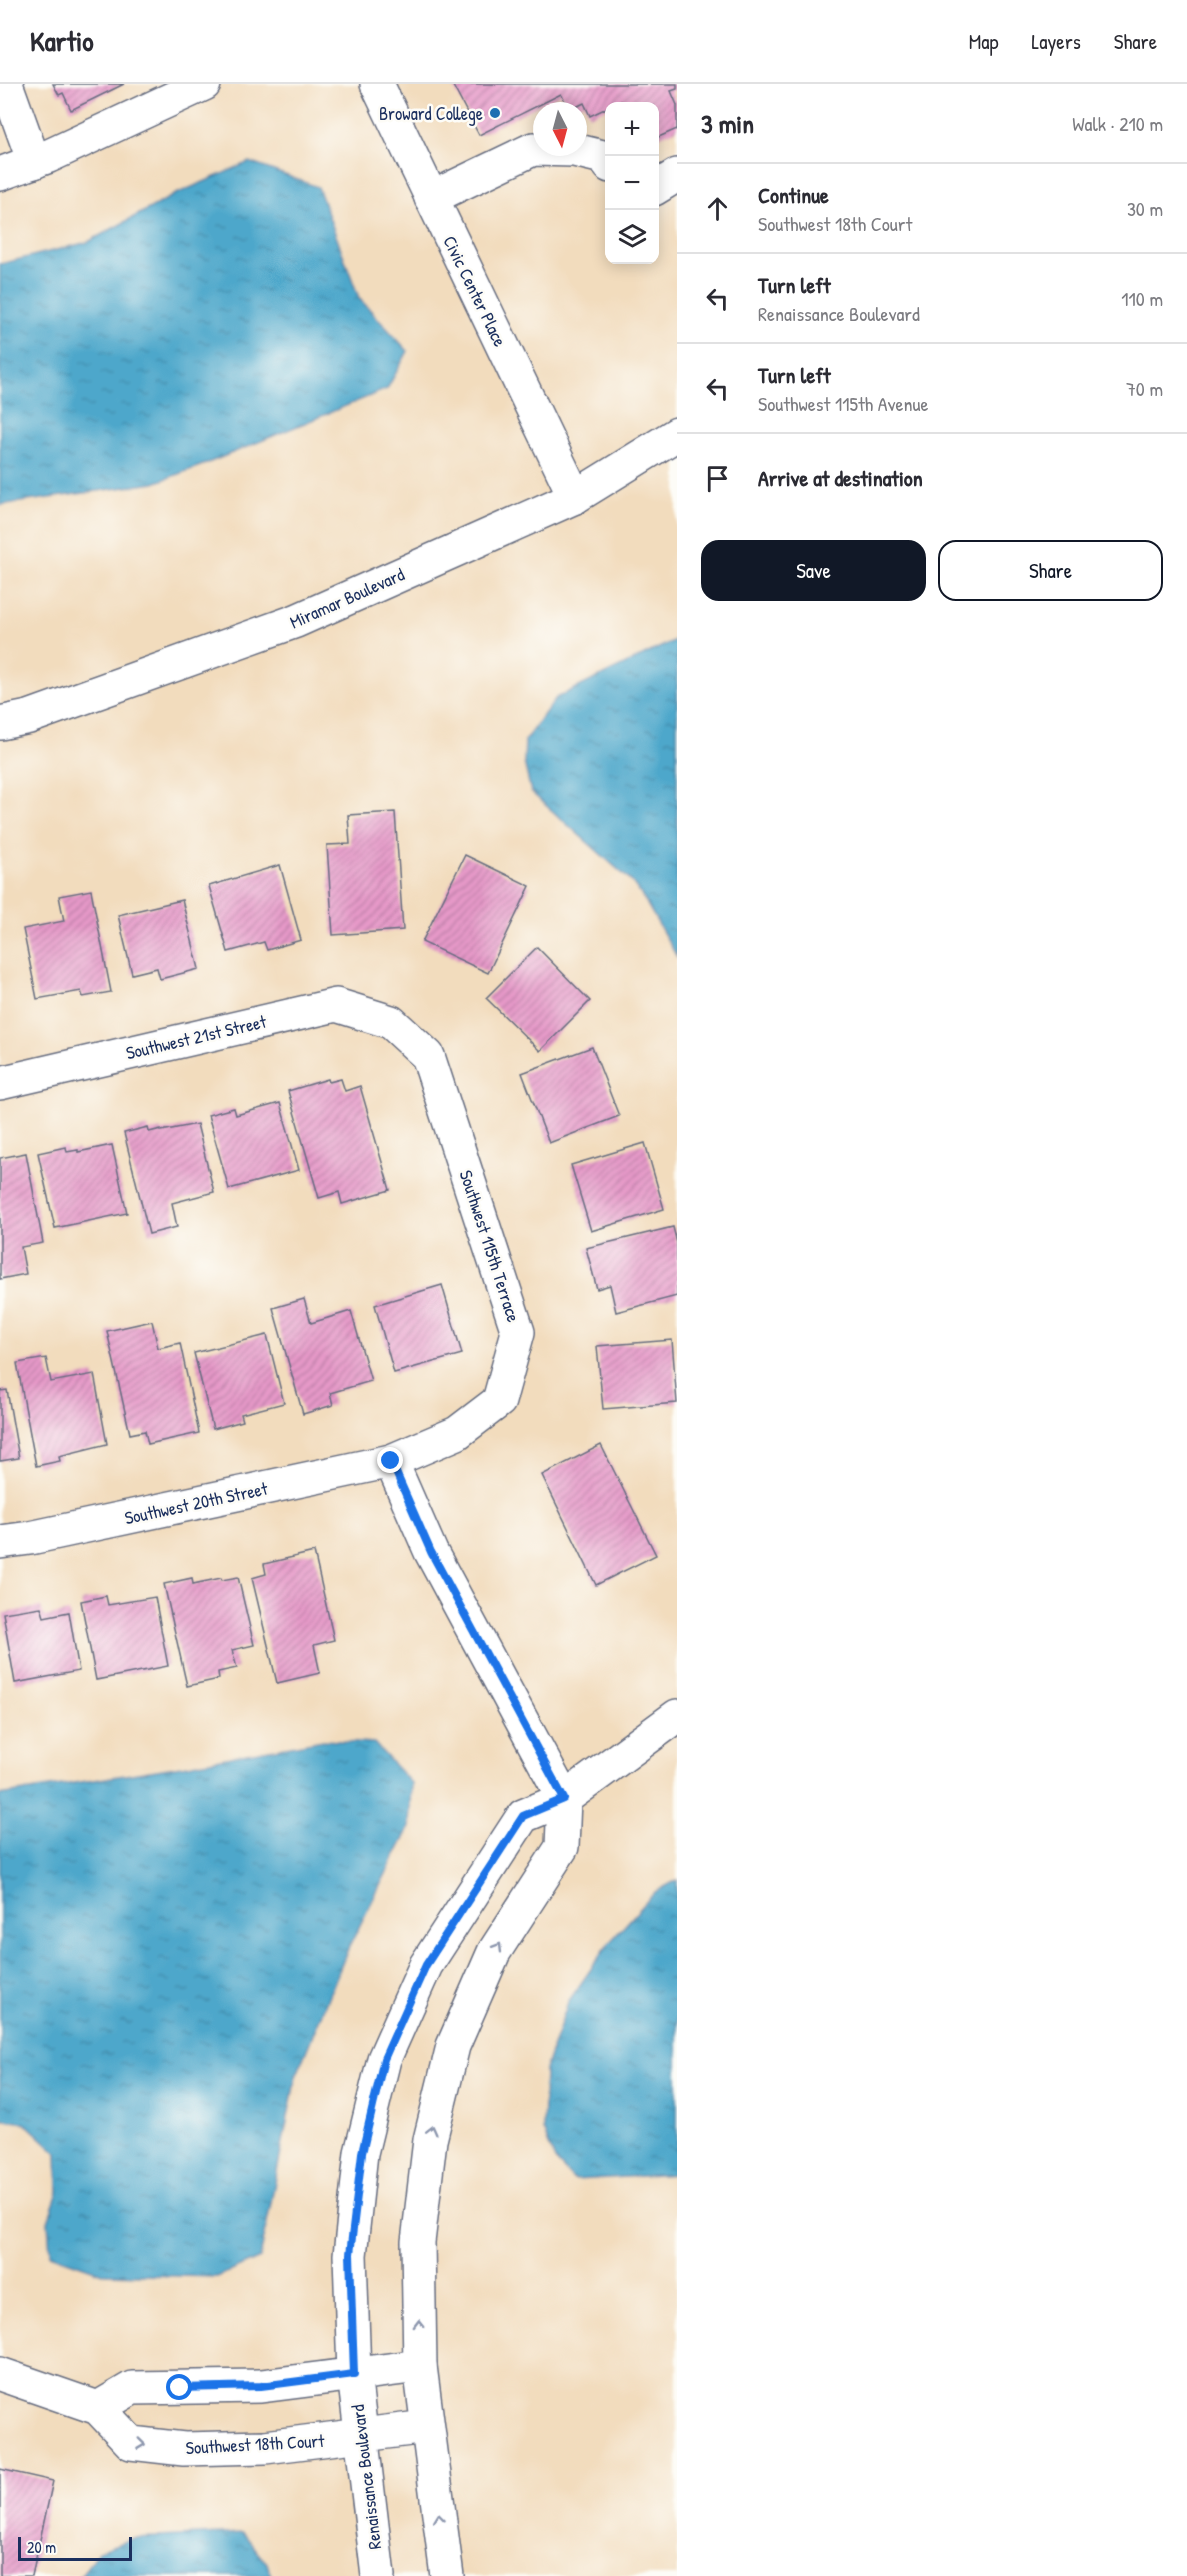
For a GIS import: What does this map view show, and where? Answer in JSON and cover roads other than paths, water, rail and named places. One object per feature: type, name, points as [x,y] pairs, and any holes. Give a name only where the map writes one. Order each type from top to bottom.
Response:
[{"type":"street","points":[[6,84],[34,162]]},
{"type":"street","points":[[0,174],[34,162],[168,92],[204,84]]},
{"type":"street","name":"Civic Center Place","points":[[377,84],[574,497]]},
{"type":"street","points":[[431,198],[533,149],[574,150],[603,158],[605,161]]},
{"type":"street","points":[[659,186],[677,176]]},
{"type":"street","name":"Miramar Boulevard","points":[[0,723],[29,717],[297,621],[574,497],[677,434]]},
{"type":"street","name":"Southwest 21st Street","points":[[0,1083],[336,1005],[391,1022]]},
{"type":"street","name":"Southwest 115th Terrace","points":[[391,1022],[428,1056],[518,1332],[499,1401],[457,1433],[391,1461]]},
{"type":"street","points":[[391,1461],[431,1552],[564,1799],[562,1847],[494,1952],[453,2046],[430,2140],[418,2242],[420,2366],[447,2576]]},
{"type":"street","name":"Southwest 20th Street","points":[[0,1542],[30,1538],[391,1461]]},
{"type":"street","name":"Renaissance Boulevard","points":[[378,2576],[354,2374],[350,2254],[362,2153],[384,2059],[426,1965],[523,1816],[564,1799],[677,1716]]},
{"type":"street","points":[[98,2408],[132,2388],[261,2386],[420,2366]]},
{"type":"street","name":"Southwest 18th Court","points":[[0,2374],[98,2408],[130,2443],[184,2449],[265,2447],[427,2427]]},
{"type":"water","points":[[249,162],[318,187],[359,298],[408,351],[387,389],[154,483],[0,505],[0,264],[88,242],[176,194]]},
{"type":"water","points":[[677,639],[677,957],[632,882],[531,792],[524,762],[525,740],[556,698]]},
{"type":"water","points":[[323,1740],[374,1743],[411,1783],[409,1828],[348,1949],[296,2076],[260,2258],[217,2277],[106,2274],[50,2254],[48,2221],[58,2192],[57,2153],[25,2123],[0,2119],[0,1795],[188,1765]]},
{"type":"water","points":[[677,1880],[677,2174],[574,2180],[555,2160],[543,2130],[545,2070],[568,2002],[609,1943],[655,1892]]},
{"type":"water","points":[[243,2533],[267,2563],[271,2576],[81,2576],[98,2551],[134,2538]]},
{"type":"place","name":"Broward College","points":[[495,113]]}]
